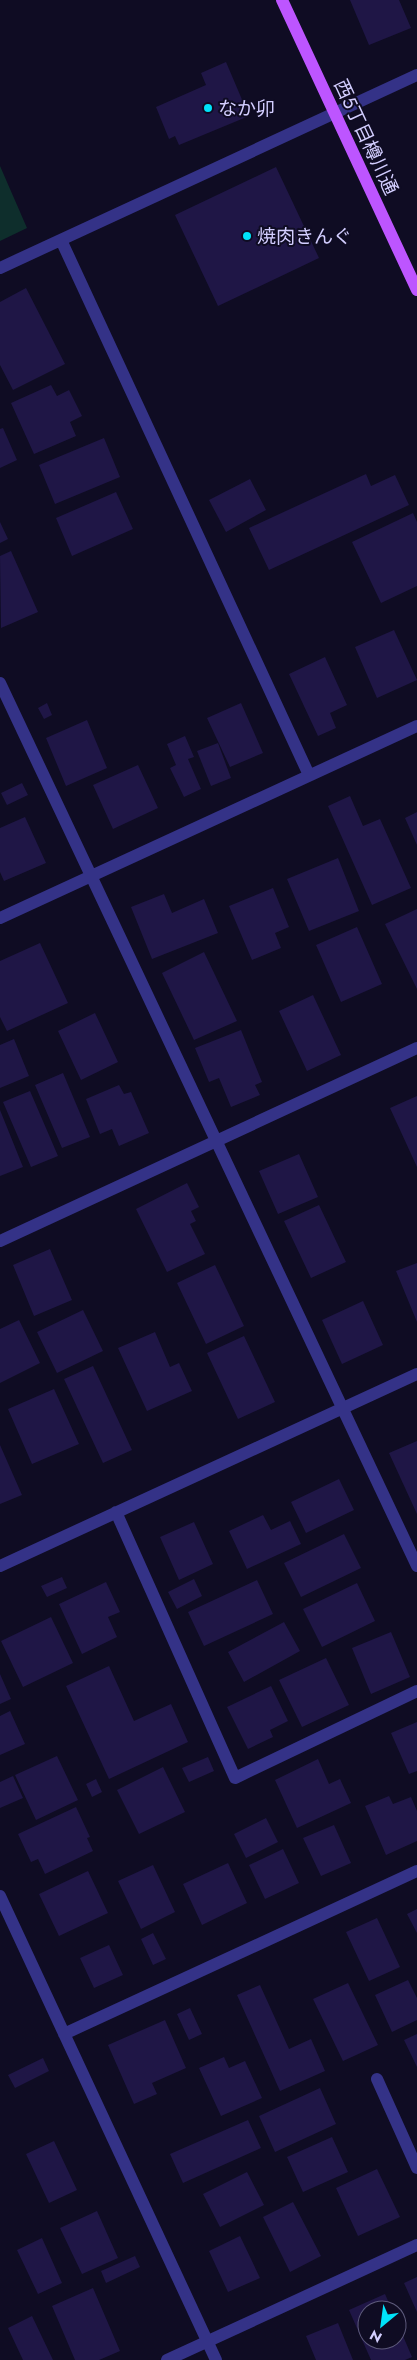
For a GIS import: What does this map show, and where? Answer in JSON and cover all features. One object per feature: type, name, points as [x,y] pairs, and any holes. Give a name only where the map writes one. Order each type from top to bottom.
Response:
[{"type":"main road","name":"西5丁目樽川通","points":[[282,0],[417,290]]},
{"type":"street","points":[[0,268],[417,75]]},
{"type":"street","points":[[61,240],[310,774]]},
{"type":"street","points":[[0,684],[417,1566]]},
{"type":"street","points":[[0,918],[417,726]]},
{"type":"street","points":[[0,1241],[417,1048]]},
{"type":"street","points":[[0,1566],[417,1374]]},
{"type":"street","points":[[116,1512],[235,1778],[417,1691]]},
{"type":"street","points":[[64,2034],[417,1871]]},
{"type":"street","points":[[0,1896],[216,2360]]},
{"type":"street","points":[[377,2079],[417,2168]]},
{"type":"street","points":[[167,2360],[417,2245]]},
{"type":"green space","points":[[0,166],[27,228],[0,241]]},
{"type":"building","points":[[350,0],[399,0],[411,28],[369,45]]},
{"type":"building","points":[[226,62],[249,116],[179,145],[175,136],[169,139],[156,107],[206,85],[201,73]]},
{"type":"building","name":"焼肉きんぐ","points":[[276,167],[319,258],[218,306],[175,215]]},
{"type":"building","points":[[26,288],[65,364],[13,390],[0,365],[0,302]]},
{"type":"building","points":[[51,385],[57,396],[69,390],[82,416],[70,422],[76,436],[34,454],[11,403]]},
{"type":"building","points":[[3,428],[17,460],[0,468],[0,429]]},
{"type":"building","points":[[104,438],[120,477],[55,504],[39,465]]},
{"type":"building","points":[[366,474],[371,486],[395,475],[409,505],[269,570],[249,528]]},
{"type":"building","points":[[250,479],[266,510],[226,532],[209,500]]},
{"type":"building","points":[[116,492],[133,529],[72,556],[56,518]]},
{"type":"building","points":[[413,513],[417,522],[417,586],[381,603],[352,542]]},
{"type":"building","points":[[0,522],[8,539],[0,543]]},
{"type":"building","points":[[11,551],[38,612],[1,628],[0,556]]},
{"type":"building","points":[[394,630],[417,680],[377,698],[355,647]]},
{"type":"building","points":[[325,657],[347,705],[330,713],[336,728],[318,736],[289,674]]},
{"type":"building","points":[[47,703],[52,715],[44,719],[38,708]]},
{"type":"building","points":[[241,703],[263,753],[230,767],[207,718]]},
{"type":"building","points":[[87,720],[107,768],[66,786],[46,738]]},
{"type":"building","points":[[185,736],[194,757],[188,759],[201,789],[184,797],[170,768],[176,765],[167,744]]},
{"type":"building","points":[[218,743],[231,778],[211,786],[197,751]]},
{"type":"building","points":[[138,765],[158,808],[113,829],[93,785]]},
{"type":"building","points":[[22,783],[28,795],[7,805],[1,793]]},
{"type":"building","points":[[350,796],[363,826],[380,819],[411,888],[372,905],[328,806]]},
{"type":"building","points":[[417,812],[417,845],[405,818]]},
{"type":"building","points":[[25,817],[46,863],[4,881],[0,872],[0,828]]},
{"type":"building","points":[[338,858],[359,911],[309,931],[287,879]]},
{"type":"building","points":[[273,888],[289,927],[275,933],[281,948],[252,960],[229,906]]},
{"type":"building","points":[[164,894],[172,913],[204,899],[218,933],[152,959],[131,907]]},
{"type":"building","points":[[417,909],[417,989],[385,924]]},
{"type":"building","points":[[357,927],[382,984],[341,1002],[316,945]]},
{"type":"building","points":[[40,943],[68,1003],[7,1031],[0,1017],[0,961]]},
{"type":"building","points":[[204,952],[237,1021],[194,1040],[162,973]]},
{"type":"building","points":[[313,995],[341,1055],[307,1071],[279,1011]]},
{"type":"building","points":[[95,1013],[118,1062],[81,1080],[58,1031]]},
{"type":"building","points":[[241,1030],[262,1082],[255,1085],[260,1095],[231,1107],[219,1078],[209,1082],[195,1048]]},
{"type":"building","points":[[14,1039],[29,1076],[0,1088],[0,1045]]},
{"type":"building","points":[[63,1073],[90,1137],[62,1148],[35,1085]]},
{"type":"building","points":[[119,1085],[124,1094],[131,1092],[149,1133],[119,1146],[112,1129],[100,1134],[86,1099]]},
{"type":"building","points":[[30,1091],[58,1156],[31,1167],[3,1102]]},
{"type":"building","points":[[417,1096],[417,1167],[390,1108]]},
{"type":"building","points":[[0,1110],[23,1167],[0,1176]]},
{"type":"building","points":[[299,1154],[318,1197],[278,1214],[259,1171]]},
{"type":"building","points":[[187,1183],[199,1207],[191,1211],[196,1221],[190,1224],[205,1254],[167,1272],[136,1209]]},
{"type":"building","points":[[319,1205],[346,1262],[311,1278],[284,1221]]},
{"type":"building","points":[[50,1249],[72,1300],[34,1316],[13,1265]]},
{"type":"building","points":[[417,1263],[417,1322],[396,1271]]},
{"type":"building","points":[[215,1265],[244,1326],[206,1344],[177,1283]]},
{"type":"building","points":[[363,1301],[383,1345],[342,1364],[322,1320]]},
{"type":"building","points":[[83,1310],[103,1351],[57,1373],[37,1332]]},
{"type":"building","points":[[19,1320],[40,1363],[0,1383],[0,1329]]},
{"type":"building","points":[[155,1332],[170,1367],[179,1363],[192,1391],[147,1411],[118,1348]]},
{"type":"building","points":[[244,1336],[275,1402],[238,1419],[207,1353]]},
{"type":"building","points":[[93,1366],[132,1450],[103,1463],[64,1379]]},
{"type":"building","points":[[54,1389],[79,1444],[32,1464],[8,1409]]},
{"type":"building","points":[[417,1441],[417,1514],[389,1453]]},
{"type":"building","points":[[0,1445],[22,1495],[0,1504]]},
{"type":"building","points":[[339,1479],[354,1510],[306,1533],[291,1502]]},
{"type":"building","points":[[263,1515],[271,1530],[290,1521],[301,1544],[247,1569],[229,1531]]},
{"type":"building","points":[[194,1522],[213,1564],[179,1580],[160,1537]]},
{"type":"building","points":[[344,1534],[361,1568],[301,1597],[284,1563]]},
{"type":"building","points":[[62,1577],[67,1588],[47,1597],[41,1586]]},
{"type":"building","points":[[194,1579],[202,1596],[177,1609],[168,1592]]},
{"type":"building","points":[[257,1580],[273,1614],[204,1646],[188,1612]]},
{"type":"building","points":[[106,1582],[120,1612],[108,1617],[117,1637],[82,1654],[59,1604]]},
{"type":"building","points":[[357,1583],[375,1621],[322,1647],[303,1609]]},
{"type":"building","points":[[51,1617],[73,1663],[23,1687],[1,1641]]},
{"type":"building","points":[[284,1622],[300,1651],[244,1682],[228,1652]]},
{"type":"building","points":[[391,1632],[410,1677],[371,1694],[352,1648]]},
{"type":"building","points":[[326,1658],[349,1705],[302,1727],[279,1680]]},
{"type":"building","points":[[109,1666],[134,1721],[171,1704],[188,1742],[109,1779],[66,1686]]},
{"type":"building","points":[[0,1674],[11,1699],[0,1704]]},
{"type":"building","points":[[271,1686],[288,1721],[270,1730],[273,1737],[248,1749],[227,1707]]},
{"type":"building","points":[[10,1711],[25,1744],[0,1755],[0,1716]]},
{"type":"building","points":[[417,1722],[417,1771],[409,1774],[391,1733]]},
{"type":"building","points":[[57,1756],[78,1800],[36,1820],[15,1775]]},
{"type":"building","points":[[208,1757],[214,1771],[189,1782],[182,1768]]},
{"type":"building","points":[[318,1759],[329,1784],[340,1779],[351,1803],[297,1828],[275,1780]]},
{"type":"building","points":[[163,1767],[185,1812],[139,1834],[117,1790]]},
{"type":"building","points":[[13,1776],[23,1798],[0,1808],[0,1782]]},
{"type":"building","points":[[96,1779],[102,1792],[92,1797],[86,1784]]},
{"type":"building","points":[[389,1796],[393,1804],[411,1797],[417,1811],[417,1841],[386,1855],[365,1806]]},
{"type":"building","points":[[76,1807],[90,1837],[87,1838],[93,1851],[45,1874],[38,1859],[31,1862],[18,1834]]},
{"type":"building","points":[[266,1818],[278,1842],[246,1858],[234,1834]]},
{"type":"building","points":[[334,1825],[351,1863],[321,1876],[303,1838]]},
{"type":"building","points":[[283,1849],[299,1883],[265,1899],[249,1865]]},
{"type":"building","points":[[228,1863],[247,1903],[202,1925],[183,1884]]},
{"type":"building","points":[[153,1865],[175,1912],[141,1929],[118,1881]]},
{"type":"building","points":[[88,1871],[108,1913],[59,1936],[39,1894]]},
{"type":"building","points":[[417,1909],[417,1933],[407,1914]]},
{"type":"building","points":[[377,1918],[400,1967],[369,1981],[346,1932]]},
{"type":"building","points":[[153,1933],[166,1959],[153,1965],[141,1939]]},
{"type":"building","points":[[109,1945],[123,1975],[94,1988],[80,1958]]},
{"type":"building","points":[[408,1980],[417,1998],[417,2020],[392,2032],[375,1995]]},
{"type":"building","points":[[348,1983],[378,2045],[343,2061],[313,1999]]},
{"type":"building","points":[[260,1985],[289,2049],[311,2039],[325,2071],[280,2091],[237,1995]]},
{"type":"building","points":[[190,2008],[202,2034],[189,2040],[177,2014]]},
{"type":"building","points":[[165,2020],[186,2068],[152,2083],[157,2094],[134,2104],[108,2045]]},
{"type":"building","points":[[417,2034],[417,2067],[404,2040]]},
{"type":"building","points":[[224,2057],[229,2068],[245,2061],[262,2098],[221,2116],[199,2068]]},
{"type":"building","points":[[43,2058],[49,2071],[15,2088],[8,2075]]},
{"type":"building","points":[[320,2088],[336,2124],[275,2152],[259,2116]]},
{"type":"building","points":[[248,2120],[261,2148],[183,2183],[170,2154]]},
{"type":"building","points":[[332,2137],[348,2172],[303,2192],[287,2157]]},
{"type":"building","points":[[54,2141],[77,2190],[49,2203],[26,2154]]},
{"type":"building","points":[[377,2169],[400,2217],[358,2236],[336,2188]]},
{"type":"building","points":[[247,2172],[264,2205],[220,2227],[203,2194]]},
{"type":"building","points":[[293,2202],[321,2256],[290,2272],[263,2217]]},
{"type":"building","points":[[97,2211],[118,2258],[82,2274],[60,2228]]},
{"type":"building","points":[[240,2236],[260,2278],[228,2292],[209,2251]]},
{"type":"building","points":[[42,2238],[62,2283],[38,2294],[17,2250]]},
{"type":"building","points":[[135,2256],[140,2267],[106,2283],[101,2271]]},
{"type":"building","points":[[417,2277],[417,2312],[404,2283]]},
{"type":"building","points":[[93,2288],[120,2351],[99,2360],[75,2360],[52,2306]]},
{"type":"building","points":[[385,2294],[388,2300],[372,2300]]},
{"type":"building","points":[[357,2306],[357,2328],[349,2310]]},
{"type":"building","points":[[32,2316],[53,2360],[23,2360],[8,2328]]},
{"type":"building","points":[[338,2323],[353,2360],[316,2360],[306,2336]]},
{"type":"building","points":[[407,2345],[412,2357],[405,2360],[371,2360],[367,2350],[407,2350]]},
{"type":"place","name":"なか卯","points":[[208,108]]},
{"type":"place","name":"焼肉きんぐ","points":[[247,236]]}]
